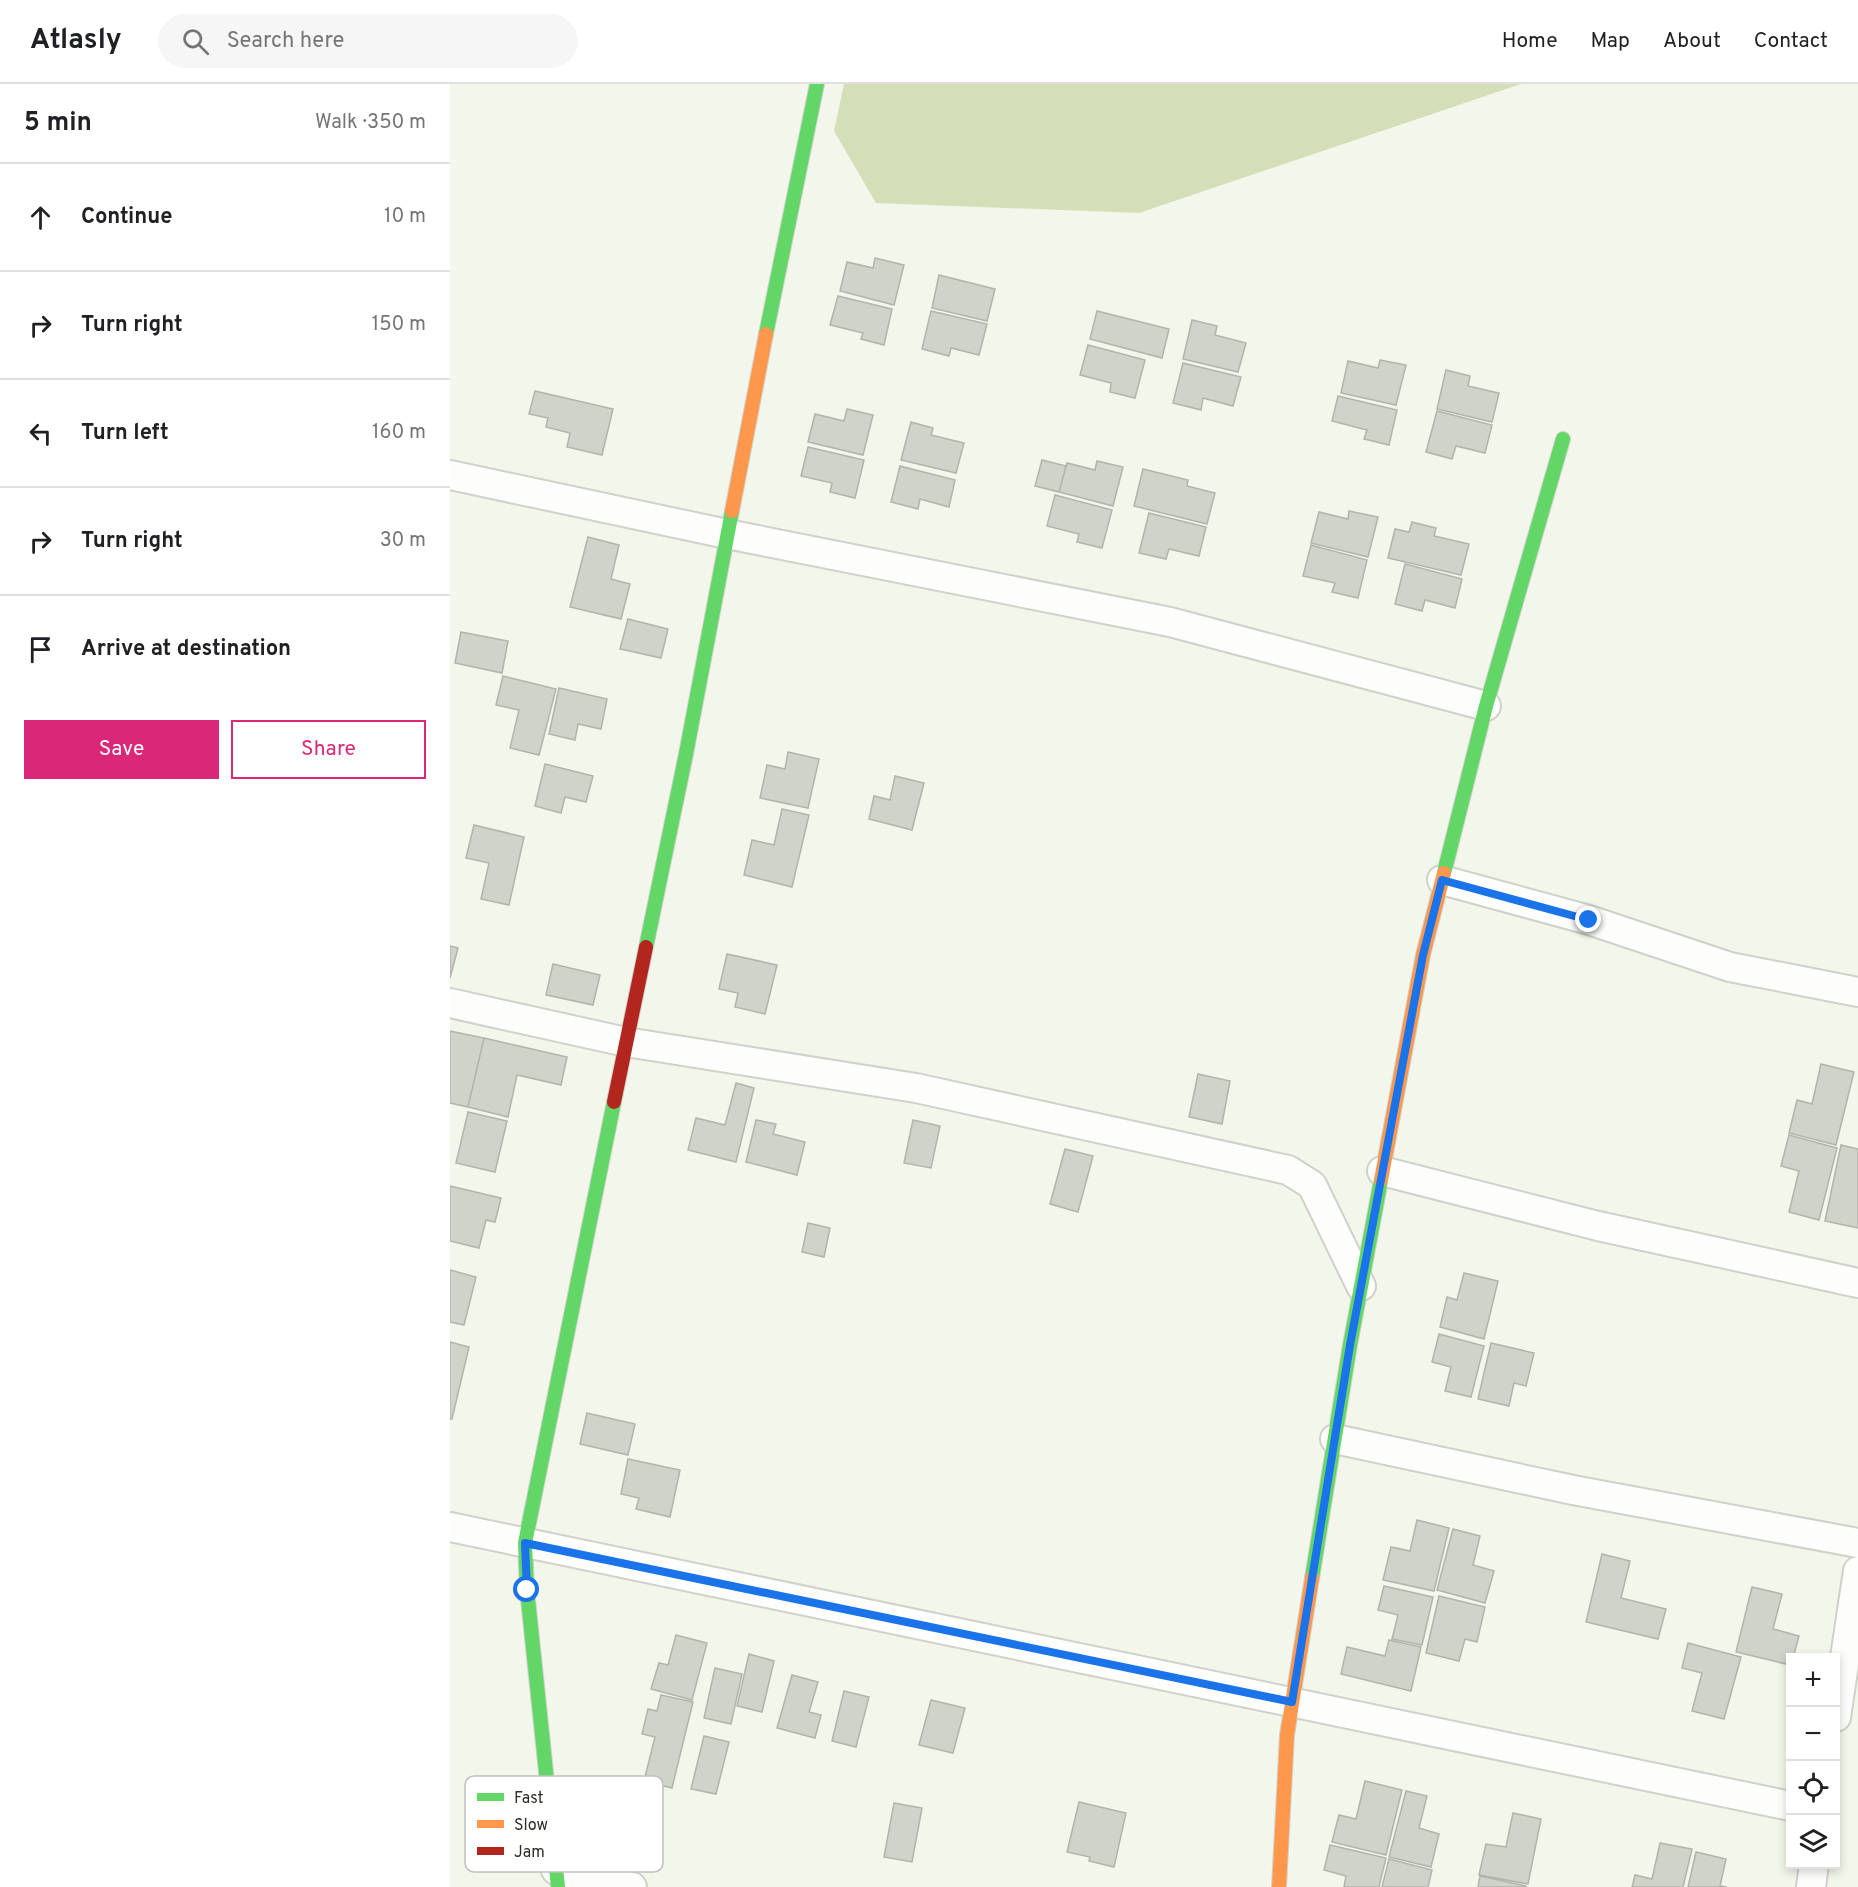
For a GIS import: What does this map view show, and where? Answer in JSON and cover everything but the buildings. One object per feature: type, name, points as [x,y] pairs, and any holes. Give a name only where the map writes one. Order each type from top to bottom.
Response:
[{"type":"street","points":[[546,1776],[527,1590],[525,1543],[556,1380],[686,754],[759,366],[817,84]]},
{"type":"street","points":[[1279,1887],[1287,1735],[1292,1702],[1361,1286],[1423,955],[1486,706],[1563,439]]},
{"type":"street","points":[[450,475],[727,534],[1170,622],[1486,706]]},
{"type":"street","points":[[1442,880],[1589,920],[1730,967],[1858,992]]},
{"type":"street","points":[[450,1003],[626,1042],[916,1088],[1288,1170],[1312,1185],[1361,1286]]},
{"type":"street","points":[[1382,1172],[1598,1226],[1858,1282]]},
{"type":"street","points":[[1335,1439],[1573,1491],[1858,1543]]},
{"type":"street","points":[[450,1527],[1786,1805]]},
{"type":"street","points":[[1838,1707],[1858,1571]]},
{"type":"street","points":[[1810,1887],[1813,1869]]},
{"type":"street","points":[[557,1878],[632,1887]]},
{"type":"green space","points":[[844,84],[1521,84],[1139,213],[876,203],[834,131]]},
{"type":"traffic: fast","points":[[766,334],[817,84]]},
{"type":"traffic: fast","points":[[1444,873],[1486,706],[1563,439]]},
{"type":"traffic: fast","points":[[646,947],[686,754],[732,511]]},
{"type":"traffic: fast","points":[[546,1776],[527,1590],[525,1543],[614,1102]]},
{"type":"traffic: fast","points":[[1312,1578],[1350,1345],[1381,1180]]},
{"type":"traffic: fast","points":[[556,1872],[558,1887]]},
{"type":"traffic: slow","points":[[732,511],[766,334]]},
{"type":"traffic: slow","points":[[1381,1180],[1423,955],[1444,873]]},
{"type":"traffic: slow","points":[[1279,1887],[1287,1735],[1312,1578]]},
{"type":"traffic: jam","points":[[614,1102],[646,947]]},
{"type":"route","points":[[527,1590],[525,1543],[1292,1702],[1350,1345],[1423,955],[1442,880],[1589,920]]}]
